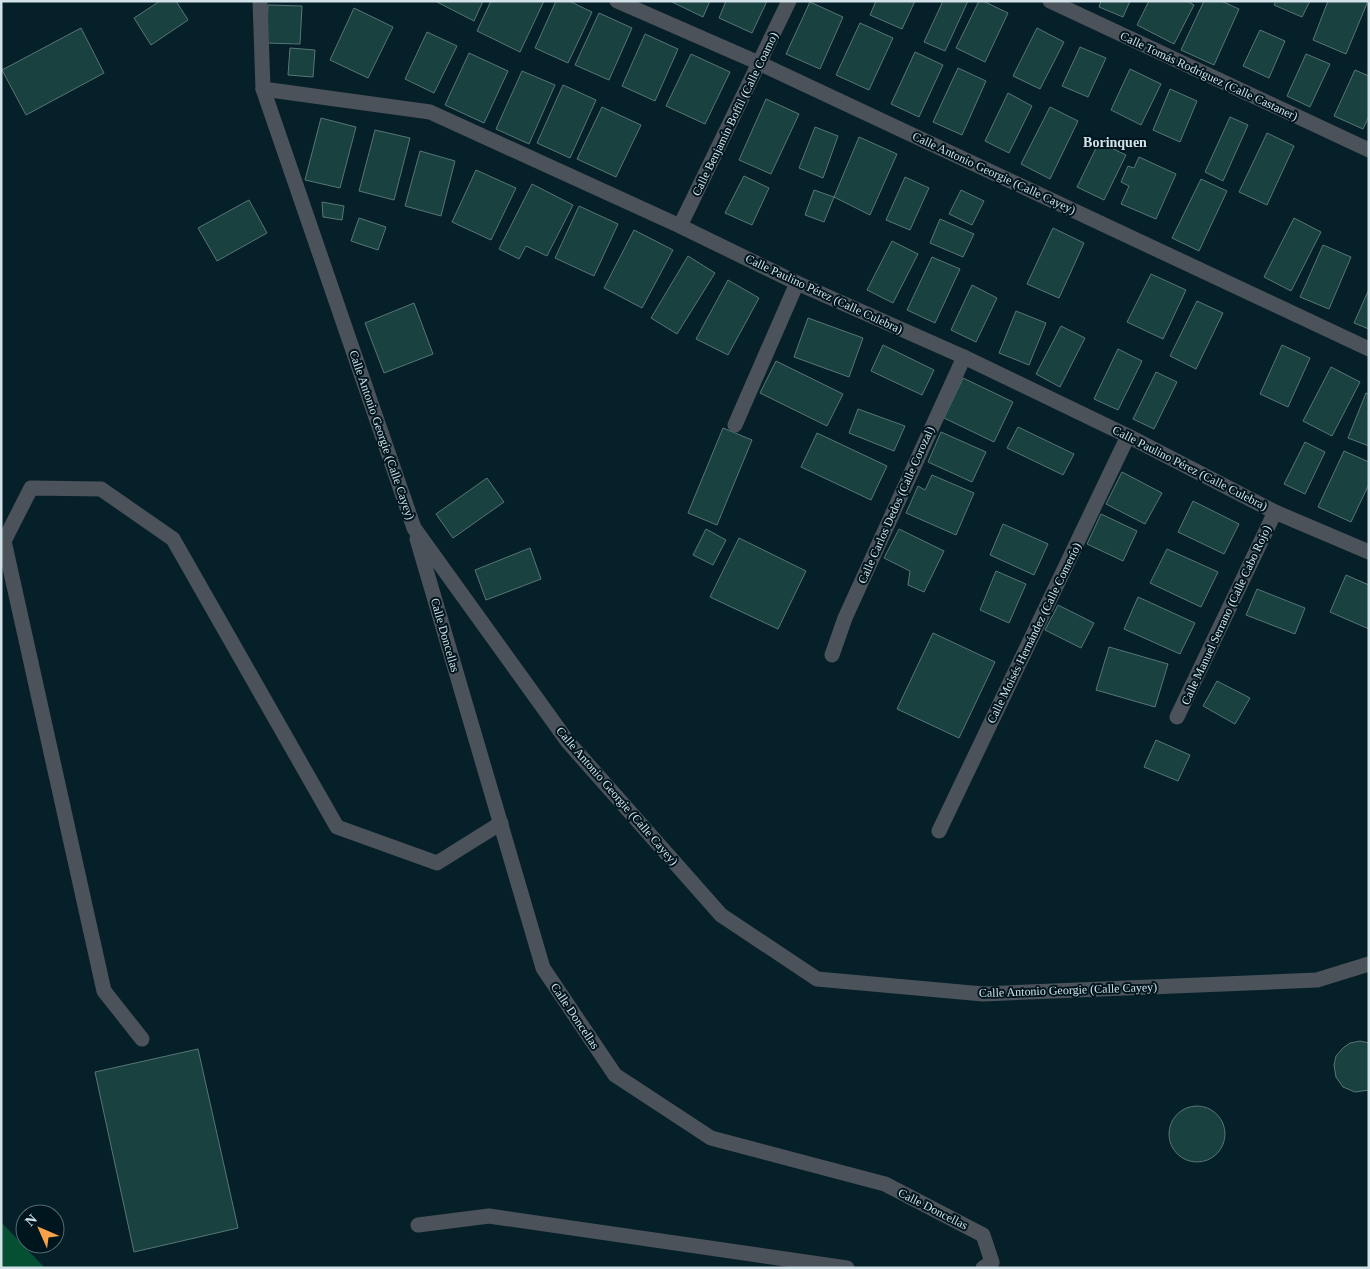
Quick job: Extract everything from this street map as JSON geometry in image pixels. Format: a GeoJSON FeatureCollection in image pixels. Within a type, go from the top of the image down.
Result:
{"type":"FeatureCollection","features":[{"type":"Feature","properties":{"kind":"street","name":"Calle Antonio Georgie (Calle Cayey)"},"geometry":{"type":"LineString","coordinates":[[260,1],[263,89],[414,528],[568,742],[722,915],[817,979],[983,994],[1317,980],[1369,964]]}},
{"type":"Feature","properties":{"kind":"street","name":"Calle Antonio Georgie (Calle Cayey)"},"geometry":{"type":"LineString","coordinates":[[617,1],[759,63],[1369,349]]}},
{"type":"Feature","properties":{"kind":"street","name":"Calle Benjamín Boffil (Calle Coamo)"},"geometry":{"type":"LineString","coordinates":[[680,226],[789,1]]}},
{"type":"Feature","properties":{"kind":"street","name":"Calle Tomás Rodríguez (Calle Castaner)"},"geometry":{"type":"LineString","coordinates":[[1050,1],[1369,150]]}},
{"type":"Feature","properties":{"kind":"street","name":"Calle Paulino Pérez (Calle Culebra)"},"geometry":{"type":"LineString","coordinates":[[263,89],[430,112],[680,226],[798,283],[964,356],[1128,436],[1275,512],[1369,552]]}},
{"type":"Feature","properties":{"kind":"street"},"geometry":{"type":"LineString","coordinates":[[735,425],[798,283]]}},
{"type":"Feature","properties":{"kind":"street","name":"Calle Carlos Dedos (Calle Corozal)"},"geometry":{"type":"LineString","coordinates":[[832,655],[845,618],[964,356]]}},
{"type":"Feature","properties":{"kind":"street","name":"Calle Moisés Hernández (Calle Comerío)"},"geometry":{"type":"LineString","coordinates":[[939,831],[1128,436]]}},
{"type":"Feature","properties":{"kind":"street"},"geometry":{"type":"LineString","coordinates":[[142,1040],[104,991],[4,541],[31,488],[101,489],[173,539],[337,826],[437,863],[501,823]]}},
{"type":"Feature","properties":{"kind":"street","name":"Calle Manuel Serrano (Calle Cabo Rojo)"},"geometry":{"type":"LineString","coordinates":[[1177,717],[1275,512]]}},
{"type":"Feature","properties":{"kind":"street","name":"Calle Doncellas"},"geometry":{"type":"LineString","coordinates":[[414,528],[544,968],[615,1075],[711,1138],[885,1184],[983,1235],[992,1262],[983,1268]]}},
{"type":"Feature","properties":{"kind":"street"},"geometry":{"type":"LineString","coordinates":[[418,1225],[489,1216],[847,1268]]}},
{"type":"Feature","properties":{"kind":"green space"},"geometry":{"type":"Polygon","coordinates":[[[1,1222],[15,1237],[15,1254],[32,1254],[45,1268],[1,1268],[1,1222]]]}},
{"type":"Feature","properties":{"kind":"building"},"geometry":{"type":"Polygon","coordinates":[[[160,1],[176,1],[188,20],[151,45],[134,18],[160,1]]]}},
{"type":"Feature","properties":{"kind":"building"},"geometry":{"type":"Polygon","coordinates":[[[435,1],[483,1],[474,21],[435,1]]]}},
{"type":"Feature","properties":{"kind":"building"},"geometry":{"type":"Polygon","coordinates":[[[491,1],[544,1],[520,52],[477,31],[491,1]]]}},
{"type":"Feature","properties":{"kind":"building"},"geometry":{"type":"Polygon","coordinates":[[[556,1],[569,1],[592,12],[568,63],[535,48],[556,1]]]}},
{"type":"Feature","properties":{"kind":"building"},"geometry":{"type":"Polygon","coordinates":[[[670,1],[710,1],[703,17],[670,1]]]}},
{"type":"Feature","properties":{"kind":"building"},"geometry":{"type":"Polygon","coordinates":[[[726,1],[767,1],[752,33],[719,18],[726,1]]]}},
{"type":"Feature","properties":{"kind":"building"},"geometry":{"type":"Polygon","coordinates":[[[876,1],[915,1],[902,29],[870,15],[876,1]]]}},
{"type":"Feature","properties":{"kind":"building"},"geometry":{"type":"Polygon","coordinates":[[[943,1],[968,1],[945,51],[924,42],[943,1]]]}},
{"type":"Feature","properties":{"kind":"building"},"geometry":{"type":"Polygon","coordinates":[[[979,1],[983,1],[1008,13],[985,62],[956,48],[979,1]]]}},
{"type":"Feature","properties":{"kind":"building"},"geometry":{"type":"Polygon","coordinates":[[[1101,1],[1130,1],[1123,17],[1099,7],[1101,1]]]}},
{"type":"Feature","properties":{"kind":"building"},"geometry":{"type":"Polygon","coordinates":[[[1149,1],[1187,1],[1194,5],[1174,44],[1137,25],[1149,1]]]}},
{"type":"Feature","properties":{"kind":"building"},"geometry":{"type":"Polygon","coordinates":[[[1204,1],[1221,1],[1239,9],[1214,65],[1181,50],[1204,1]]]}},
{"type":"Feature","properties":{"kind":"building"},"geometry":{"type":"Polygon","coordinates":[[[1276,1],[1310,1],[1302,17],[1274,5],[1276,1]]]}},
{"type":"Feature","properties":{"kind":"building"},"geometry":{"type":"Polygon","coordinates":[[[1328,1],[1368,1],[1346,54],[1313,40],[1328,1]]]}},
{"type":"Feature","properties":{"kind":"building"},"geometry":{"type":"Polygon","coordinates":[[[810,2],[843,17],[820,69],[786,54],[810,2]]]}},
{"type":"Feature","properties":{"kind":"building"},"geometry":{"type":"Polygon","coordinates":[[[268,5],[302,6],[300,44],[266,43],[268,5]]]}},
{"type":"Feature","properties":{"kind":"building"},"geometry":{"type":"Polygon","coordinates":[[[354,8],[393,27],[368,78],[330,60],[354,8]]]}},
{"type":"Feature","properties":{"kind":"building"},"geometry":{"type":"Polygon","coordinates":[[[599,13],[632,28],[609,80],[575,65],[599,13]]]}},
{"type":"Feature","properties":{"kind":"building"},"geometry":{"type":"Polygon","coordinates":[[[860,23],[893,38],[869,90],[836,75],[860,23]]]}},
{"type":"Feature","properties":{"kind":"building"},"geometry":{"type":"Polygon","coordinates":[[[81,28],[104,73],[26,115],[2,70],[81,28]]]}},
{"type":"Feature","properties":{"kind":"building"},"geometry":{"type":"Polygon","coordinates":[[[1037,28],[1064,42],[1040,89],[1013,76],[1037,28]]]}},
{"type":"Feature","properties":{"kind":"building"},"geometry":{"type":"Polygon","coordinates":[[[1260,30],[1285,41],[1269,78],[1243,66],[1260,30]]]}},
{"type":"Feature","properties":{"kind":"building"},"geometry":{"type":"Polygon","coordinates":[[[427,32],[457,46],[434,93],[405,79],[427,32]]]}},
{"type":"Feature","properties":{"kind":"building"},"geometry":{"type":"Polygon","coordinates":[[[645,34],[678,49],[655,101],[622,86],[645,34]]]}},
{"type":"Feature","properties":{"kind":"building"},"geometry":{"type":"Polygon","coordinates":[[[1080,47],[1106,58],[1088,97],[1062,86],[1080,47]]]}},
{"type":"Feature","properties":{"kind":"building"},"geometry":{"type":"Polygon","coordinates":[[[290,48],[315,50],[313,77],[288,75],[290,48]]]}},
{"type":"Feature","properties":{"kind":"building"},"geometry":{"type":"Polygon","coordinates":[[[915,52],[943,65],[919,117],[891,104],[915,52]]]}},
{"type":"Feature","properties":{"kind":"building"},"geometry":{"type":"Polygon","coordinates":[[[469,53],[508,71],[484,123],[445,105],[469,53]]]}},
{"type":"Feature","properties":{"kind":"building"},"geometry":{"type":"Polygon","coordinates":[[[691,54],[730,72],[705,124],[666,106],[691,54]]]}},
{"type":"Feature","properties":{"kind":"building"},"geometry":{"type":"Polygon","coordinates":[[[1306,54],[1330,64],[1310,107],[1287,96],[1306,54]]]}},
{"type":"Feature","properties":{"kind":"building"},"geometry":{"type":"Polygon","coordinates":[[[958,68],[986,81],[962,135],[933,122],[958,68]]]}},
{"type":"Feature","properties":{"kind":"building"},"geometry":{"type":"Polygon","coordinates":[[[1130,69],[1161,84],[1141,125],[1111,110],[1130,69]]]}},
{"type":"Feature","properties":{"kind":"building"},"geometry":{"type":"Polygon","coordinates":[[[1355,70],[1369,76],[1369,116],[1363,129],[1334,116],[1355,70]]]}},
{"type":"Feature","properties":{"kind":"building"},"geometry":{"type":"Polygon","coordinates":[[[522,71],[555,85],[529,144],[496,129],[522,71]]]}},
{"type":"Feature","properties":{"kind":"building"},"geometry":{"type":"Polygon","coordinates":[[[563,85],[596,100],[570,158],[537,143],[563,85]]]}},
{"type":"Feature","properties":{"kind":"building"},"geometry":{"type":"Polygon","coordinates":[[[1170,89],[1197,101],[1180,142],[1153,130],[1170,89]]]}},
{"type":"Feature","properties":{"kind":"building"},"geometry":{"type":"Polygon","coordinates":[[[1008,93],[1032,106],[1009,153],[985,141],[1008,93]]]}},
{"type":"Feature","properties":{"kind":"building"},"geometry":{"type":"Polygon","coordinates":[[[766,99],[799,114],[771,174],[739,160],[766,99]]]}},
{"type":"Feature","properties":{"kind":"building"},"geometry":{"type":"Polygon","coordinates":[[[602,107],[641,125],[616,177],[577,159],[602,107]]]}},
{"type":"Feature","properties":{"kind":"building"},"geometry":{"type":"Polygon","coordinates":[[[1050,107],[1078,121],[1050,179],[1021,164],[1050,107]]]}},
{"type":"Feature","properties":{"kind":"building"},"geometry":{"type":"Polygon","coordinates":[[[1230,117],[1248,125],[1223,181],[1205,172],[1230,117]]]}},
{"type":"Feature","properties":{"kind":"building"},"geometry":{"type":"Polygon","coordinates":[[[321,118],[356,127],[340,188],[305,180],[321,118]]]}},
{"type":"Feature","properties":{"kind":"building"},"geometry":{"type":"Polygon","coordinates":[[[815,127],[838,136],[823,178],[799,168],[815,127]]]}},
{"type":"Feature","properties":{"kind":"building"},"geometry":{"type":"Polygon","coordinates":[[[375,130],[410,138],[394,200],[359,191],[375,130]]]}},
{"type":"Feature","properties":{"kind":"building"},"geometry":{"type":"Polygon","coordinates":[[[1267,133],[1294,146],[1267,205],[1239,192],[1267,133]]]}},
{"type":"Feature","properties":{"kind":"building"},"geometry":{"type":"Polygon","coordinates":[[[859,137],[897,154],[870,215],[834,197],[859,137]]]}},
{"type":"Feature","properties":{"kind":"building"},"geometry":{"type":"Polygon","coordinates":[[[1099,142],[1126,155],[1104,200],[1077,187],[1099,142]]]}},
{"type":"Feature","properties":{"kind":"building"},"geometry":{"type":"Polygon","coordinates":[[[420,151],[455,161],[441,216],[405,206],[420,151]]]}},
{"type":"Feature","properties":{"kind":"building"},"geometry":{"type":"Polygon","coordinates":[[[1139,157],[1176,174],[1156,219],[1121,204],[1129,186],[1121,182],[1128,166],[1134,168],[1139,157]]]}},
{"type":"Feature","properties":{"kind":"building"},"geometry":{"type":"Polygon","coordinates":[[[476,170],[516,188],[491,240],[452,222],[476,170]]]}},
{"type":"Feature","properties":{"kind":"building"},"geometry":{"type":"Polygon","coordinates":[[[744,176],[769,188],[752,225],[725,213],[744,176]]]}},
{"type":"Feature","properties":{"kind":"building"},"geometry":{"type":"Polygon","coordinates":[[[905,177],[929,188],[910,230],[886,220],[905,177]]]}},
{"type":"Feature","properties":{"kind":"building"},"geometry":{"type":"Polygon","coordinates":[[[1201,179],[1227,191],[1199,251],[1172,238],[1201,179]]]}},
{"type":"Feature","properties":{"kind":"building"},"geometry":{"type":"Polygon","coordinates":[[[532,184],[573,205],[547,256],[526,246],[519,259],[499,249],[532,184]]]}},
{"type":"Feature","properties":{"kind":"building"},"geometry":{"type":"Polygon","coordinates":[[[814,190],[834,197],[824,222],[805,215],[814,190]]]}},
{"type":"Feature","properties":{"kind":"building"},"geometry":{"type":"Polygon","coordinates":[[[961,190],[984,201],[972,225],[949,214],[961,190]]]}},
{"type":"Feature","properties":{"kind":"building"},"geometry":{"type":"Polygon","coordinates":[[[249,200],[267,233],[217,261],[198,228],[249,200]]]}},
{"type":"Feature","properties":{"kind":"building"},"geometry":{"type":"Polygon","coordinates":[[[322,202],[344,206],[342,220],[323,217],[322,202]]]}},
{"type":"Feature","properties":{"kind":"building"},"geometry":{"type":"Polygon","coordinates":[[[579,206],[618,224],[594,276],[555,258],[579,206]]]}},
{"type":"Feature","properties":{"kind":"building"},"geometry":{"type":"Polygon","coordinates":[[[359,218],[386,227],[378,250],[351,241],[359,218]]]}},
{"type":"Feature","properties":{"kind":"building"},"geometry":{"type":"Polygon","coordinates":[[[1294,218],[1321,232],[1291,291],[1264,277],[1294,218]]]}},
{"type":"Feature","properties":{"kind":"building"},"geometry":{"type":"Polygon","coordinates":[[[940,219],[974,234],[963,257],[930,243],[940,219]]]}},
{"type":"Feature","properties":{"kind":"building"},"geometry":{"type":"Polygon","coordinates":[[[1053,228],[1084,243],[1059,298],[1027,284],[1053,228]]]}},
{"type":"Feature","properties":{"kind":"building"},"geometry":{"type":"Polygon","coordinates":[[[634,230],[673,250],[642,308],[604,288],[634,230]]]}},
{"type":"Feature","properties":{"kind":"building"},"geometry":{"type":"Polygon","coordinates":[[[892,241],[918,254],[893,303],[867,290],[892,241]]]}},
{"type":"Feature","properties":{"kind":"building"},"geometry":{"type":"Polygon","coordinates":[[[1323,245],[1351,257],[1329,309],[1300,297],[1323,245]]]}},
{"type":"Feature","properties":{"kind":"building"},"geometry":{"type":"Polygon","coordinates":[[[688,256],[715,273],[677,334],[651,318],[688,256]]]}},
{"type":"Feature","properties":{"kind":"building"},"geometry":{"type":"Polygon","coordinates":[[[932,257],[960,269],[935,323],[907,310],[932,257]]]}},
{"type":"Feature","properties":{"kind":"building"},"geometry":{"type":"Polygon","coordinates":[[[1151,274],[1186,290],[1163,339],[1127,322],[1151,274]]]}},
{"type":"Feature","properties":{"kind":"building"},"geometry":{"type":"Polygon","coordinates":[[[728,280],[759,298],[728,355],[696,339],[728,280]]]}},
{"type":"Feature","properties":{"kind":"building"},"geometry":{"type":"Polygon","coordinates":[[[972,285],[997,298],[976,342],[951,330],[972,285]]]}},
{"type":"Feature","properties":{"kind":"building"},"geometry":{"type":"Polygon","coordinates":[[[1369,289],[1369,329],[1354,323],[1369,289]]]}},
{"type":"Feature","properties":{"kind":"building"},"geometry":{"type":"Polygon","coordinates":[[[1197,301],[1223,313],[1196,369],[1170,356],[1197,301]]]}},
{"type":"Feature","properties":{"kind":"building"},"geometry":{"type":"Polygon","coordinates":[[[414,303],[433,354],[384,373],[365,323],[414,303]]]}},
{"type":"Feature","properties":{"kind":"building"},"geometry":{"type":"Polygon","coordinates":[[[1016,311],[1046,323],[1029,365],[999,353],[1016,311]]]}},
{"type":"Feature","properties":{"kind":"building"},"geometry":{"type":"Polygon","coordinates":[[[808,318],[863,338],[849,377],[794,357],[808,318]]]}},
{"type":"Feature","properties":{"kind":"building"},"geometry":{"type":"Polygon","coordinates":[[[1061,326],[1085,338],[1060,387],[1036,374],[1061,326]]]}},
{"type":"Feature","properties":{"kind":"building"},"geometry":{"type":"Polygon","coordinates":[[[883,345],[934,370],[922,395],[871,371],[883,345]]]}},
{"type":"Feature","properties":{"kind":"building"},"geometry":{"type":"Polygon","coordinates":[[[1282,345],[1310,358],[1288,407],[1260,394],[1282,345]]]}},
{"type":"Feature","properties":{"kind":"building"},"geometry":{"type":"Polygon","coordinates":[[[1118,349],[1142,361],[1118,410],[1094,399],[1118,349]]]}},
{"type":"Feature","properties":{"kind":"building"},"geometry":{"type":"Polygon","coordinates":[[[776,361],[843,394],[827,426],[760,393],[776,361]]]}},
{"type":"Feature","properties":{"kind":"building"},"geometry":{"type":"Polygon","coordinates":[[[1331,367],[1360,382],[1332,436],[1303,421],[1331,367]]]}},
{"type":"Feature","properties":{"kind":"building"},"geometry":{"type":"Polygon","coordinates":[[[1156,372],[1177,382],[1154,429],[1133,419],[1156,372]]]}},
{"type":"Feature","properties":{"kind":"building"},"geometry":{"type":"Polygon","coordinates":[[[963,378],[1013,402],[994,442],[944,418],[963,378]]]}},
{"type":"Feature","properties":{"kind":"building"},"geometry":{"type":"Polygon","coordinates":[[[1366,393],[1369,394],[1369,446],[1348,438],[1366,393]]]}},
{"type":"Feature","properties":{"kind":"building"},"geometry":{"type":"Polygon","coordinates":[[[858,409],[905,426],[894,451],[849,433],[858,409]]]}},
{"type":"Feature","properties":{"kind":"building"},"geometry":{"type":"Polygon","coordinates":[[[1018,427],[1074,454],[1063,475],[1007,448],[1018,427]]]}},
{"type":"Feature","properties":{"kind":"building"},"geometry":{"type":"Polygon","coordinates":[[[723,428],[752,440],[717,525],[688,513],[723,428]]]}},
{"type":"Feature","properties":{"kind":"building"},"geometry":{"type":"Polygon","coordinates":[[[941,432],[986,452],[972,482],[928,462],[941,432]]]}},
{"type":"Feature","properties":{"kind":"building"},"geometry":{"type":"Polygon","coordinates":[[[817,433],[887,466],[871,500],[801,467],[817,433]]]}},
{"type":"Feature","properties":{"kind":"building"},"geometry":{"type":"Polygon","coordinates":[[[1305,442],[1325,452],[1305,494],[1284,484],[1305,442]]]}},
{"type":"Feature","properties":{"kind":"building"},"geometry":{"type":"Polygon","coordinates":[[[1344,451],[1369,462],[1369,484],[1351,522],[1318,507],[1344,451]]]}},
{"type":"Feature","properties":{"kind":"building"},"geometry":{"type":"Polygon","coordinates":[[[1122,472],[1162,493],[1145,524],[1106,504],[1122,472]]]}},
{"type":"Feature","properties":{"kind":"building"},"geometry":{"type":"Polygon","coordinates":[[[932,475],[974,493],[956,535],[906,513],[918,486],[925,490],[932,475]]]}},
{"type":"Feature","properties":{"kind":"building"},"geometry":{"type":"Polygon","coordinates":[[[487,478],[504,502],[453,538],[436,514],[487,478]]]}},
{"type":"Feature","properties":{"kind":"building"},"geometry":{"type":"Polygon","coordinates":[[[1193,501],[1239,524],[1224,554],[1178,532],[1193,501]]]}},
{"type":"Feature","properties":{"kind":"building"},"geometry":{"type":"Polygon","coordinates":[[[1101,514],[1137,531],[1123,561],[1087,544],[1101,514]]]}},
{"type":"Feature","properties":{"kind":"building"},"geometry":{"type":"Polygon","coordinates":[[[1003,524],[1048,544],[1034,575],[990,555],[1003,524]]]}},
{"type":"Feature","properties":{"kind":"building"},"geometry":{"type":"Polygon","coordinates":[[[706,529],[726,540],[713,565],[693,555],[706,529]]]}},
{"type":"Feature","properties":{"kind":"building"},"geometry":{"type":"Polygon","coordinates":[[[899,529],[944,551],[924,592],[908,585],[910,571],[884,558],[899,529]]]}},
{"type":"Feature","properties":{"kind":"building"},"geometry":{"type":"Polygon","coordinates":[[[739,538],[806,571],[778,629],[710,597],[739,538]]]}},
{"type":"Feature","properties":{"kind":"building"},"geometry":{"type":"Polygon","coordinates":[[[530,548],[541,579],[486,600],[475,570],[530,548]]]}},
{"type":"Feature","properties":{"kind":"building"},"geometry":{"type":"Polygon","coordinates":[[[1167,549],[1218,572],[1201,607],[1150,583],[1167,549]]]}},
{"type":"Feature","properties":{"kind":"building"},"geometry":{"type":"Polygon","coordinates":[[[996,571],[1026,584],[1009,623],[980,610],[996,571]]]}},
{"type":"Feature","properties":{"kind":"building"},"geometry":{"type":"Polygon","coordinates":[[[1346,575],[1369,585],[1369,629],[1330,612],[1346,575]]]}},
{"type":"Feature","properties":{"kind":"building"},"geometry":{"type":"Polygon","coordinates":[[[1257,589],[1305,608],[1295,634],[1246,615],[1257,589]]]}},
{"type":"Feature","properties":{"kind":"building"},"geometry":{"type":"Polygon","coordinates":[[[1138,597],[1195,623],[1180,654],[1124,629],[1138,597]]]}},
{"type":"Feature","properties":{"kind":"building"},"geometry":{"type":"Polygon","coordinates":[[[1058,605],[1094,623],[1081,648],[1045,630],[1058,605]]]}},
{"type":"Feature","properties":{"kind":"building"},"geometry":{"type":"Polygon","coordinates":[[[933,633],[995,662],[959,738],[897,709],[933,633]]]}},
{"type":"Feature","properties":{"kind":"building"},"geometry":{"type":"Polygon","coordinates":[[[1109,647],[1168,664],[1155,707],[1096,690],[1109,647]]]}},
{"type":"Feature","properties":{"kind":"building"},"geometry":{"type":"Polygon","coordinates":[[[1217,681],[1250,698],[1235,724],[1203,706],[1217,681]]]}},
{"type":"Feature","properties":{"kind":"building"},"geometry":{"type":"Polygon","coordinates":[[[1156,740],[1190,755],[1178,781],[1144,767],[1156,740]]]}},
{"type":"Feature","properties":{"kind":"building"},"geometry":{"type":"Polygon","coordinates":[[[1360,1041],[1369,1043],[1369,1090],[1355,1092],[1343,1087],[1336,1077],[1334,1065],[1336,1056],[1343,1048],[1350,1043],[1360,1041]]]}},
{"type":"Feature","properties":{"kind":"building"},"geometry":{"type":"Polygon","coordinates":[[[198,1049],[238,1228],[134,1252],[95,1072],[198,1049]]]}},
{"type":"Feature","properties":{"kind":"building"},"geometry":{"type":"Polygon","coordinates":[[[1197,1106],[1208,1108],[1217,1114],[1223,1123],[1225,1134],[1223,1145],[1217,1154],[1208,1160],[1197,1162],[1186,1160],[1177,1154],[1171,1145],[1169,1134],[1171,1123],[1177,1114],[1186,1108],[1197,1106]]]}},
{"type":"Feature","properties":{"kind":"district","name":"Borinquen"},"geometry":{"type":"Point","coordinates":[1115,142]}}]}
